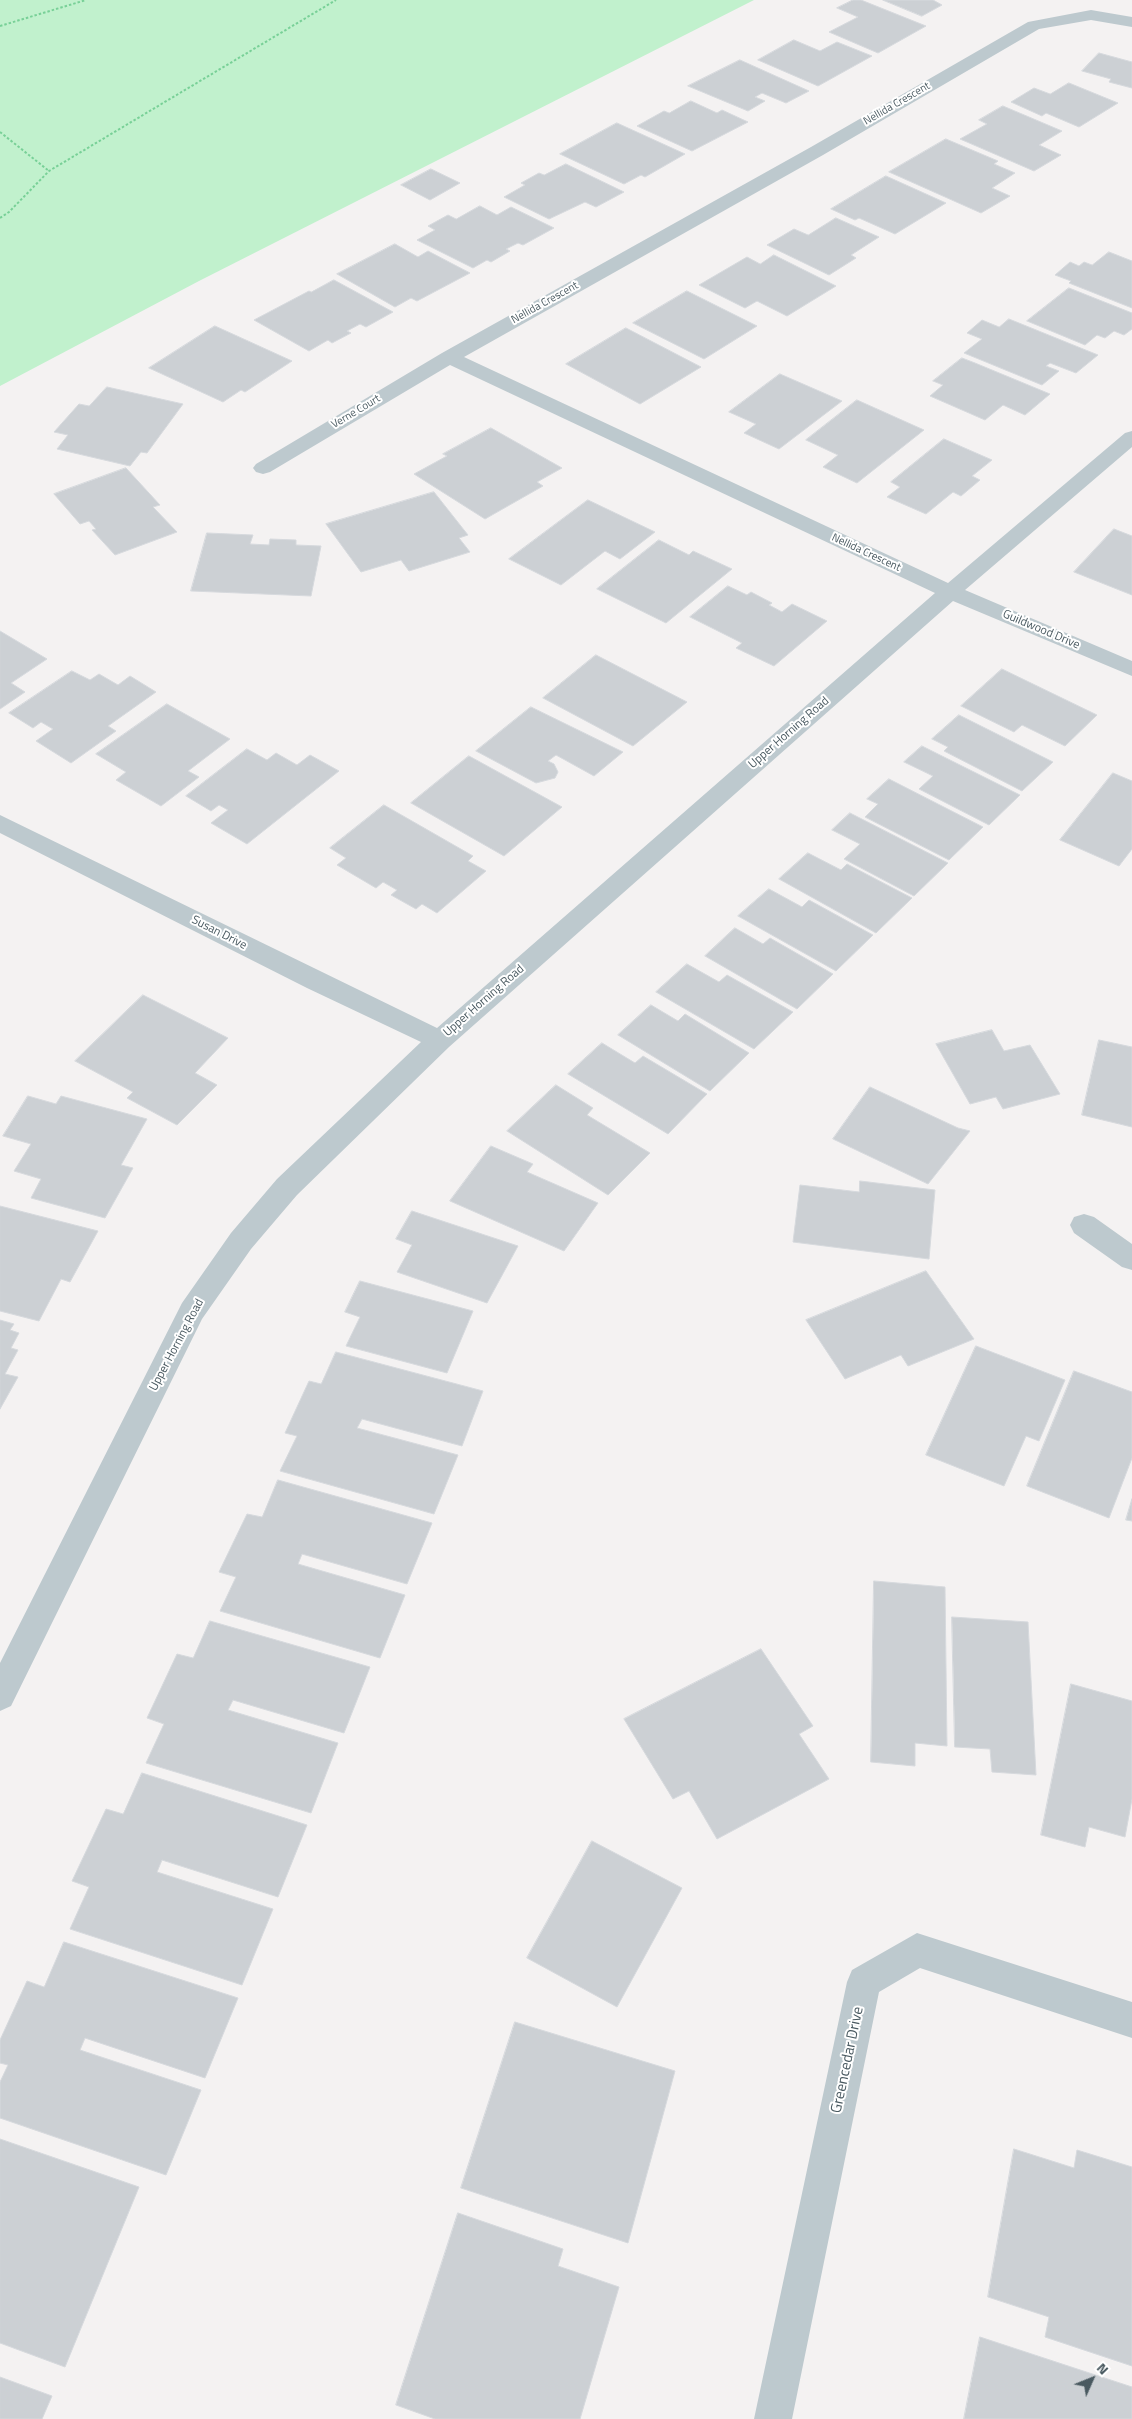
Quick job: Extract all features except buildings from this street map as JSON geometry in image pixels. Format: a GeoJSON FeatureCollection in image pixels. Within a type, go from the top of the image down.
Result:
{"type":"FeatureCollection","features":[{"type":"Feature","properties":{"kind":"street","name":"Nellida Crescent"},"geometry":{"type":"LineString","coordinates":[[449,357],[817,151],[1034,24],[1091,15],[1132,22]]}},
{"type":"Feature","properties":{"kind":"street","name":"Nellida Crescent"},"geometry":{"type":"LineString","coordinates":[[449,357],[950,592]]}},
{"type":"Feature","properties":{"kind":"street","name":"Verne Court"},"geometry":{"type":"LineString","coordinates":[[263,468],[449,357]]}},
{"type":"Feature","properties":{"kind":"street","name":"Upper Horning Road"},"geometry":{"type":"LineString","coordinates":[[0,1696],[192,1311],[241,1241],[287,1187],[440,1040],[950,592],[1132,437]]}},
{"type":"Feature","properties":{"kind":"street","name":"Guildwood Drive"},"geometry":{"type":"LineString","coordinates":[[950,592],[1132,669]]}},
{"type":"Feature","properties":{"kind":"street","name":"Susan Drive"},"geometry":{"type":"LineString","coordinates":[[0,822],[316,981],[440,1040]]}},
{"type":"Feature","properties":{"kind":"street"},"geometry":{"type":"LineString","coordinates":[[1084,1225],[1132,1259]]}},
{"type":"Feature","properties":{"kind":"street","name":"Greencedar Drive"},"geometry":{"type":"LineString","coordinates":[[773,2419],[864,1982],[917,1950],[1132,2020]]}},
{"type":"Feature","properties":{"kind":"path"},"geometry":{"type":"LineString","coordinates":[[0,26],[86,0]]}},
{"type":"Feature","properties":{"kind":"path"},"geometry":{"type":"LineString","coordinates":[[0,218],[49,171],[336,0]]}},
{"type":"Feature","properties":{"kind":"path"},"geometry":{"type":"LineString","coordinates":[[0,132],[49,171]]}},
{"type":"Feature","properties":{"kind":"green space"},"geometry":{"type":"Polygon","coordinates":[[[0,0],[754,0],[199,281],[0,386],[0,0]]]}}]}
